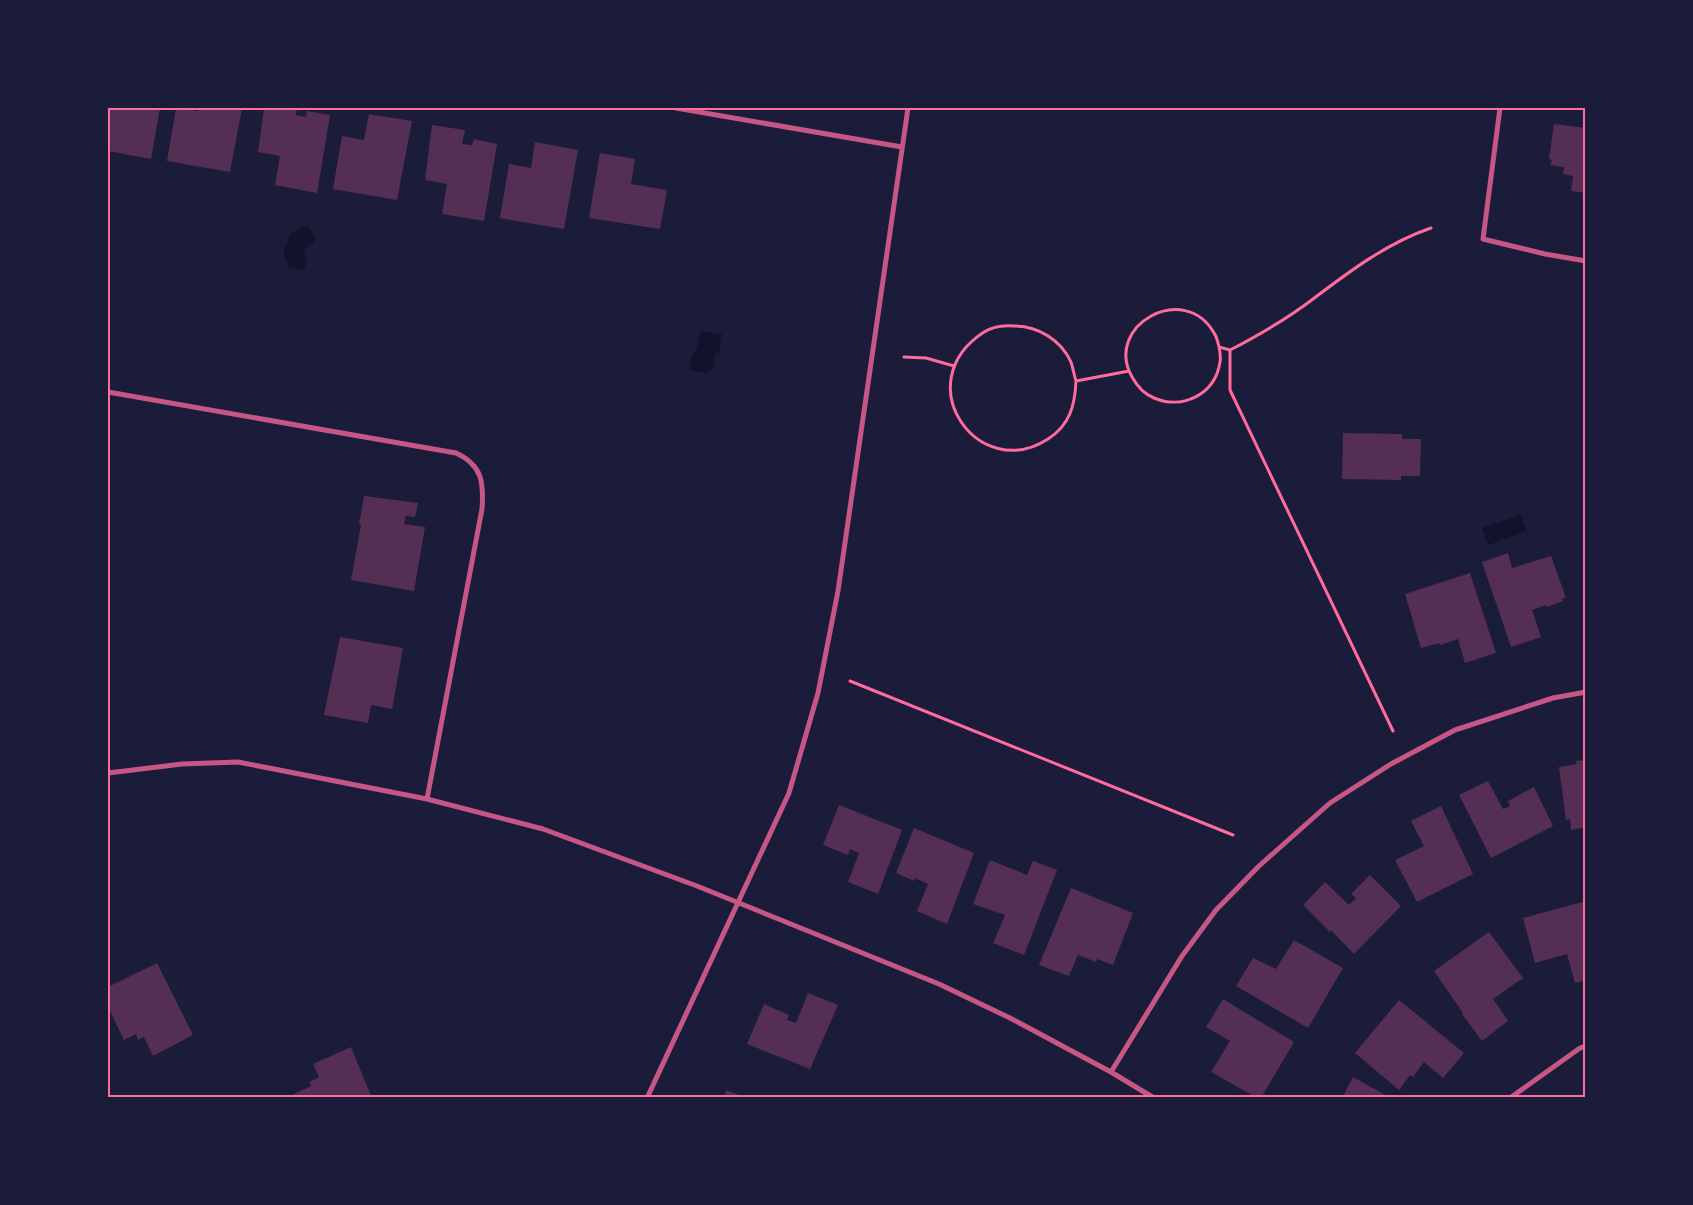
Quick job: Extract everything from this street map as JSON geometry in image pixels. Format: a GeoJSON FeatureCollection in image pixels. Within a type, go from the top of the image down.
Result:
{"type":"FeatureCollection","features":[{"type":"Feature","properties":{"kind":"street"},"geometry":{"type":"LineString","coordinates":[[676,108],[902,147]]}},
{"type":"Feature","properties":{"kind":"street"},"geometry":{"type":"LineString","coordinates":[[647,1098],[789,793],[818,692],[838,591],[908,108]]}},
{"type":"Feature","properties":{"kind":"street"},"geometry":{"type":"LineString","coordinates":[[1500,108],[1483,239],[1545,254],[1586,261]]}},
{"type":"Feature","properties":{"kind":"street"},"geometry":{"type":"LineString","coordinates":[[108,392],[456,453],[467,458],[475,466],[480,476],[482,487],[482,509],[427,799]]}},
{"type":"Feature","properties":{"kind":"street"},"geometry":{"type":"LineString","coordinates":[[1111,1072],[1182,956],[1216,910],[1259,866],[1330,803],[1391,764],[1455,730],[1553,698],[1586,692]]}},
{"type":"Feature","properties":{"kind":"street"},"geometry":{"type":"LineString","coordinates":[[108,773],[182,764],[238,762],[427,799],[543,829],[739,903],[939,984],[1010,1018],[1111,1072],[1154,1098]]}},
{"type":"Feature","properties":{"kind":"street"},"geometry":{"type":"LineString","coordinates":[[1510,1098],[1580,1048],[1586,1046]]}},
{"type":"Feature","properties":{"kind":"path"},"geometry":{"type":"LineString","coordinates":[[1219,347],[1230,350],[1268,330],[1382,251],[1410,235],[1431,228]]}},
{"type":"Feature","properties":{"kind":"path"},"geometry":{"type":"LineString","coordinates":[[1165,310],[1179,310],[1193,314],[1206,322],[1215,333],[1219,347],[1220,362],[1216,376],[1208,388],[1195,398],[1180,402],[1164,402],[1149,396],[1137,385],[1129,371],[1127,355],[1129,340],[1137,326],[1149,316],[1165,310]]}},
{"type":"Feature","properties":{"kind":"path"},"geometry":{"type":"LineString","coordinates":[[1006,325],[1026,326],[1044,333],[1060,345],[1071,362],[1076,381],[1075,400],[1068,419],[1056,434],[1038,446],[1016,451],[994,448],[975,438],[960,422],[952,403],[950,381],[956,360],[969,343],[987,330],[1006,325]]}},
{"type":"Feature","properties":{"kind":"path"},"geometry":{"type":"LineString","coordinates":[[1230,350],[1230,390],[1393,731]]}},
{"type":"Feature","properties":{"kind":"path"},"geometry":{"type":"LineString","coordinates":[[904,357],[926,358],[954,366]]}},
{"type":"Feature","properties":{"kind":"path"},"geometry":{"type":"LineString","coordinates":[[1076,381],[1129,371]]}},
{"type":"Feature","properties":{"kind":"path"},"geometry":{"type":"LineString","coordinates":[[850,681],[1233,835]]}},
{"type":"Feature","properties":{"kind":"shaded area"},"geometry":{"type":"Polygon","coordinates":[[[303,226],[308,227],[315,237],[314,242],[305,249],[304,253],[307,257],[305,267],[302,270],[289,268],[284,255],[285,245],[288,243],[289,235],[303,226]]]}},
{"type":"Feature","properties":{"kind":"shaded area"},"geometry":{"type":"Polygon","coordinates":[[[700,331],[722,334],[719,351],[715,354],[713,369],[706,373],[689,370],[692,354],[697,350],[700,331]]]}},
{"type":"Feature","properties":{"kind":"shaded area"},"geometry":{"type":"Polygon","coordinates":[[[1521,515],[1526,531],[1488,545],[1482,528],[1521,515]]]}},
{"type":"Feature","properties":{"kind":"building"},"geometry":{"type":"Polygon","coordinates":[[[108,108],[160,108],[151,159],[108,151],[108,108]]]}},
{"type":"Feature","properties":{"kind":"building"},"geometry":{"type":"Polygon","coordinates":[[[176,108],[197,111],[198,108],[242,108],[230,172],[167,161],[176,108]]]}},
{"type":"Feature","properties":{"kind":"building"},"geometry":{"type":"Polygon","coordinates":[[[264,108],[297,108],[296,115],[306,117],[307,111],[330,115],[317,193],[275,185],[280,156],[258,152],[264,108]]]}},
{"type":"Feature","properties":{"kind":"building"},"geometry":{"type":"Polygon","coordinates":[[[369,114],[412,121],[397,200],[333,189],[342,136],[364,140],[369,114]]]}},
{"type":"Feature","properties":{"kind":"building"},"geometry":{"type":"Polygon","coordinates":[[[1554,124],[1586,128],[1586,193],[1571,191],[1573,176],[1563,174],[1564,167],[1550,165],[1552,160],[1549,159],[1554,124]]]}},
{"type":"Feature","properties":{"kind":"building"},"geometry":{"type":"Polygon","coordinates":[[[432,125],[465,130],[462,144],[472,145],[474,139],[497,144],[484,221],[442,214],[447,184],[425,180],[432,125]]]}},
{"type":"Feature","properties":{"kind":"building"},"geometry":{"type":"Polygon","coordinates":[[[535,142],[578,150],[564,229],[500,218],[509,164],[531,168],[535,142]]]}},
{"type":"Feature","properties":{"kind":"building"},"geometry":{"type":"Polygon","coordinates":[[[600,153],[635,159],[631,184],[667,190],[660,229],[589,218],[600,153]]]}},
{"type":"Feature","properties":{"kind":"building"},"geometry":{"type":"Polygon","coordinates":[[[1343,433],[1402,434],[1402,439],[1421,439],[1420,476],[1401,476],[1401,480],[1342,479],[1343,433]]]}},
{"type":"Feature","properties":{"kind":"building"},"geometry":{"type":"Polygon","coordinates":[[[364,496],[418,503],[415,517],[406,516],[404,524],[425,527],[414,591],[351,580],[364,496]]]}},
{"type":"Feature","properties":{"kind":"building"},"geometry":{"type":"Polygon","coordinates":[[[1508,553],[1512,568],[1551,556],[1566,598],[1547,607],[1546,605],[1532,610],[1541,637],[1511,647],[1482,562],[1508,553]]]}},
{"type":"Feature","properties":{"kind":"building"},"geometry":{"type":"Polygon","coordinates":[[[1470,573],[1496,653],[1465,663],[1458,639],[1440,645],[1439,643],[1421,648],[1405,594],[1470,573]]]}},
{"type":"Feature","properties":{"kind":"building"},"geometry":{"type":"Polygon","coordinates":[[[340,637],[403,648],[392,709],[371,705],[368,723],[324,715],[340,637]]]}},
{"type":"Feature","properties":{"kind":"building"},"geometry":{"type":"Polygon","coordinates":[[[1586,760],[1586,827],[1571,830],[1570,819],[1566,820],[1559,767],[1577,764],[1576,761],[1586,760]]]}},
{"type":"Feature","properties":{"kind":"building"},"geometry":{"type":"Polygon","coordinates":[[[1488,781],[1503,809],[1510,806],[1508,801],[1534,787],[1553,826],[1491,858],[1459,795],[1488,781]]]}},
{"type":"Feature","properties":{"kind":"building"},"geometry":{"type":"Polygon","coordinates":[[[839,805],[902,830],[878,894],[848,882],[859,853],[850,849],[848,855],[823,845],[839,805]]]}},
{"type":"Feature","properties":{"kind":"building"},"geometry":{"type":"Polygon","coordinates":[[[1441,806],[1473,874],[1417,902],[1395,860],[1424,846],[1411,821],[1441,806]]]}},
{"type":"Feature","properties":{"kind":"building"},"geometry":{"type":"Polygon","coordinates":[[[914,828],[974,853],[947,924],[917,911],[928,884],[915,878],[914,881],[896,873],[914,828]]]}},
{"type":"Feature","properties":{"kind":"building"},"geometry":{"type":"Polygon","coordinates":[[[990,860],[1027,875],[1033,861],[1057,870],[1024,955],[993,943],[1005,915],[973,904],[990,860]]]}},
{"type":"Feature","properties":{"kind":"building"},"geometry":{"type":"Polygon","coordinates":[[[1370,875],[1401,906],[1354,954],[1303,905],[1325,882],[1349,905],[1356,898],[1351,894],[1370,875]]]}},
{"type":"Feature","properties":{"kind":"building"},"geometry":{"type":"Polygon","coordinates":[[[1071,888],[1133,913],[1113,965],[1097,959],[1096,962],[1078,955],[1069,976],[1039,965],[1071,888]]]}},
{"type":"Feature","properties":{"kind":"building"},"geometry":{"type":"Polygon","coordinates":[[[1586,901],[1586,980],[1575,983],[1567,954],[1535,963],[1523,918],[1586,901]]]}},
{"type":"Feature","properties":{"kind":"building"},"geometry":{"type":"Polygon","coordinates":[[[1489,932],[1523,978],[1493,999],[1508,1021],[1482,1041],[1434,971],[1489,932]]]}},
{"type":"Feature","properties":{"kind":"building"},"geometry":{"type":"Polygon","coordinates":[[[1294,940],[1343,968],[1308,1028],[1236,986],[1253,958],[1276,969],[1294,940]]]}},
{"type":"Feature","properties":{"kind":"building"},"geometry":{"type":"Polygon","coordinates":[[[157,963],[193,1035],[153,1056],[144,1037],[138,1040],[136,1034],[124,1040],[108,1007],[108,987],[157,963]]]}},
{"type":"Feature","properties":{"kind":"building"},"geometry":{"type":"Polygon","coordinates":[[[808,993],[838,1005],[810,1069],[747,1044],[764,1004],[789,1015],[787,1020],[796,1023],[808,993]]]}},
{"type":"Feature","properties":{"kind":"building"},"geometry":{"type":"Polygon","coordinates":[[[1223,999],[1294,1042],[1261,1098],[1257,1098],[1211,1072],[1230,1041],[1206,1027],[1223,999]]]}},
{"type":"Feature","properties":{"kind":"building"},"geometry":{"type":"Polygon","coordinates":[[[1399,1000],[1464,1053],[1443,1078],[1424,1062],[1413,1077],[1410,1075],[1399,1090],[1355,1053],[1399,1000]]]}},
{"type":"Feature","properties":{"kind":"building"},"geometry":{"type":"Polygon","coordinates":[[[351,1047],[372,1098],[293,1098],[292,1095],[311,1086],[309,1082],[319,1077],[313,1064],[351,1047]]]}},
{"type":"Feature","properties":{"kind":"building"},"geometry":{"type":"Polygon","coordinates":[[[1353,1077],[1391,1098],[1342,1098],[1353,1077]]]}},
{"type":"Feature","properties":{"kind":"building"},"geometry":{"type":"Polygon","coordinates":[[[726,1090],[744,1097],[744,1098],[724,1098],[726,1090]]]}}]}
